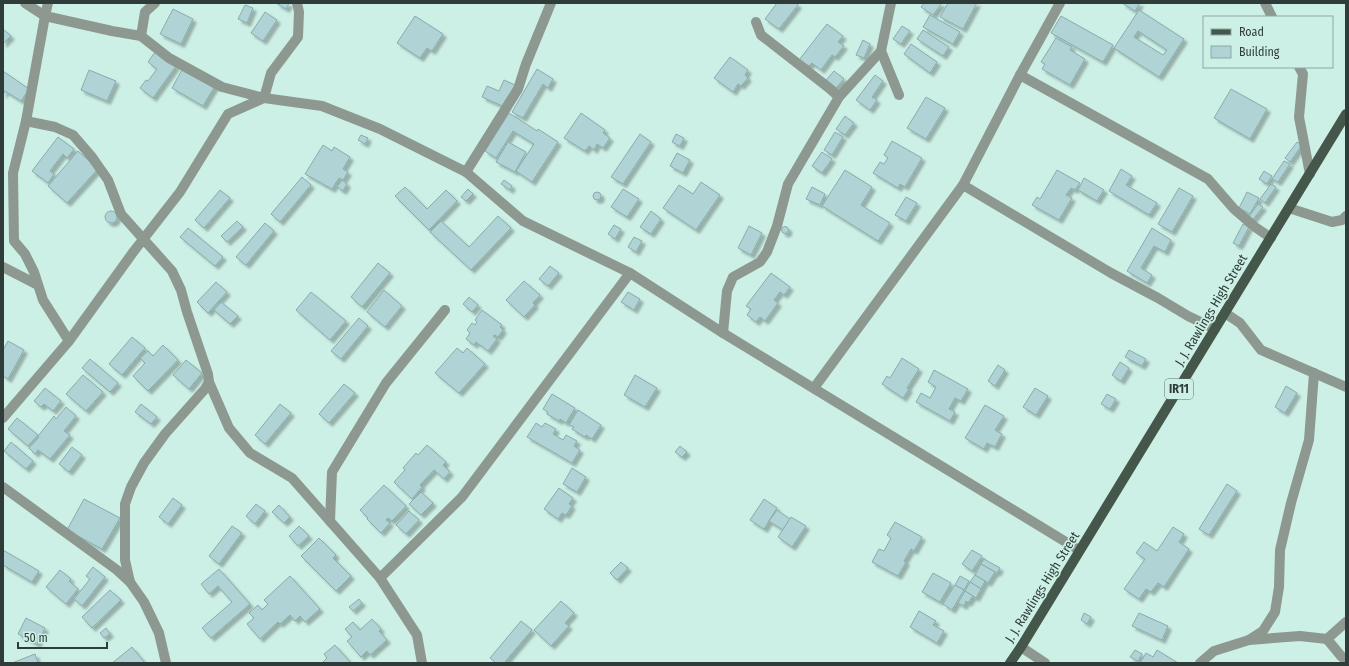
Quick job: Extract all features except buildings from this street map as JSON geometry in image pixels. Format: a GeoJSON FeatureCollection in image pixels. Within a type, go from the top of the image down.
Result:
{"type":"FeatureCollection","features":[{"type":"Feature","properties":{"kind":"main road","name":"J. J. Rawlings High Street"},"geometry":{"type":"LineString","coordinates":[[1010,663],[1346,114]]}},
{"type":"Feature","properties":{"kind":"street"},"geometry":{"type":"LineString","coordinates":[[24,3],[45,16],[141,36],[169,58],[222,87],[264,98],[322,106],[380,129],[466,172],[523,221],[630,272],[723,333],[1079,550]]}},
{"type":"Feature","properties":{"kind":"street"},"geometry":{"type":"LineString","coordinates":[[48,3],[26,121],[13,173],[14,241],[25,254],[34,272],[43,300],[69,341]]}},
{"type":"Feature","properties":{"kind":"street"},"geometry":{"type":"LineString","coordinates":[[141,36],[145,12],[155,3]]}},
{"type":"Feature","properties":{"kind":"street"},"geometry":{"type":"LineString","coordinates":[[264,98],[271,73],[298,37],[299,12],[297,3]]}},
{"type":"Feature","properties":{"kind":"street"},"geometry":{"type":"LineString","coordinates":[[466,172],[518,89],[526,64],[551,3]]}},
{"type":"Feature","properties":{"kind":"street"},"geometry":{"type":"LineString","coordinates":[[723,333],[727,291],[733,277],[760,262],[767,252],[777,226],[788,184],[839,97],[881,51],[891,3]]}},
{"type":"Feature","properties":{"kind":"street"},"geometry":{"type":"LineString","coordinates":[[814,388],[963,185],[1020,75],[1060,3]]}},
{"type":"Feature","properties":{"kind":"street"},"geometry":{"type":"LineString","coordinates":[[1265,3],[1272,16]]}},
{"type":"Feature","properties":{"kind":"street"},"geometry":{"type":"LineString","coordinates":[[756,22],[761,35],[839,97]]}},
{"type":"Feature","properties":{"kind":"street"},"geometry":{"type":"LineString","coordinates":[[881,51],[899,95]]}},
{"type":"Feature","properties":{"kind":"street"},"geometry":{"type":"LineString","coordinates":[[1300,68],[1303,74],[1299,116],[1310,174]]}},
{"type":"Feature","properties":{"kind":"street"},"geometry":{"type":"LineString","coordinates":[[1020,75],[1208,178],[1234,209],[1255,227],[1271,238]]}},
{"type":"Feature","properties":{"kind":"street"},"geometry":{"type":"LineString","coordinates":[[3,418],[69,341],[144,238],[180,192],[228,114],[264,98]]}},
{"type":"Feature","properties":{"kind":"street"},"geometry":{"type":"LineString","coordinates":[[26,121],[55,127],[73,135],[92,156],[108,180],[121,214],[172,271],[181,290],[208,374],[208,382],[205,389],[165,434],[144,463],[131,487],[125,504],[126,560],[130,582]]}},
{"type":"Feature","properties":{"kind":"street"},"geometry":{"type":"LineString","coordinates":[[963,185],[1111,273],[1188,316],[1215,329]]}},
{"type":"Feature","properties":{"kind":"street"},"geometry":{"type":"LineString","coordinates":[[1289,208],[1332,222],[1342,220],[1346,216]]}},
{"type":"Feature","properties":{"kind":"street"},"geometry":{"type":"LineString","coordinates":[[3,267],[38,285]]}},
{"type":"Feature","properties":{"kind":"street"},"geometry":{"type":"LineString","coordinates":[[380,578],[462,497],[630,272]]}},
{"type":"Feature","properties":{"kind":"street"},"geometry":{"type":"LineString","coordinates":[[330,521],[332,472],[386,383],[445,310]]}},
{"type":"Feature","properties":{"kind":"street"},"geometry":{"type":"LineString","coordinates":[[1225,313],[1240,323],[1261,350],[1346,387]]}},
{"type":"Feature","properties":{"kind":"street"},"geometry":{"type":"LineString","coordinates":[[1249,640],[1263,631],[1275,612],[1279,587],[1280,550],[1309,440],[1314,373]]}},
{"type":"Feature","properties":{"kind":"street"},"geometry":{"type":"LineString","coordinates":[[208,382],[229,428],[250,453],[292,478],[380,578],[417,635],[422,663]]}},
{"type":"Feature","properties":{"kind":"street"},"geometry":{"type":"LineString","coordinates":[[3,487],[117,570],[130,582],[144,602],[159,633],[166,663]]}},
{"type":"Feature","properties":{"kind":"street"},"geometry":{"type":"LineString","coordinates":[[1327,639],[1346,622]]}},
{"type":"Feature","properties":{"kind":"street"},"geometry":{"type":"LineString","coordinates":[[1200,663],[1214,651],[1249,640],[1300,636],[1327,639],[1346,660]]}},
{"type":"Feature","properties":{"kind":"street"},"geometry":{"type":"LineString","coordinates":[[1021,647],[1044,663]]}}]}
